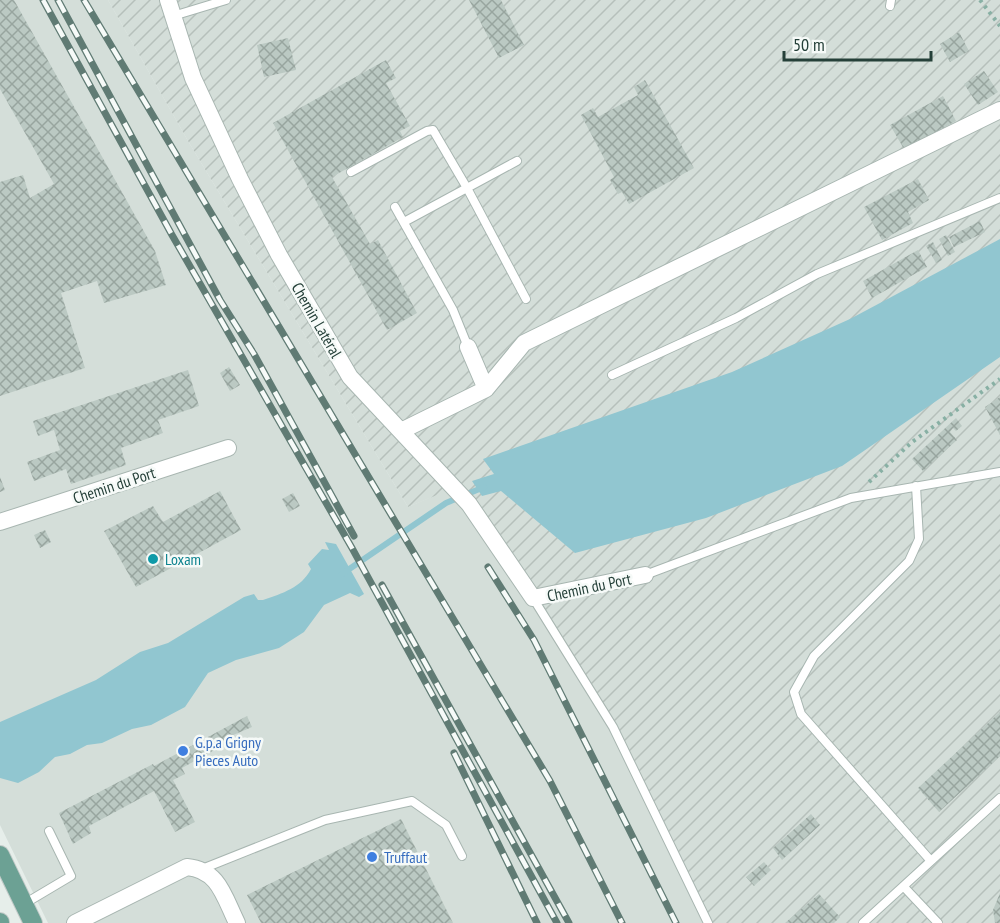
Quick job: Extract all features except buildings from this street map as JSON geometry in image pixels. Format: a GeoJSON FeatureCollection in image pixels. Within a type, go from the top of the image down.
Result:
{"type":"FeatureCollection","features":[{"type":"Feature","properties":{"kind":"main road"},"geometry":{"type":"LineString","coordinates":[[0,855],[33,923]]}},
{"type":"Feature","properties":{"kind":"street","name":"Chemin Latéral"},"geometry":{"type":"LineString","coordinates":[[171,8],[193,78],[279,255],[350,377],[469,504],[533,598]]}},
{"type":"Feature","properties":{"kind":"street"},"geometry":{"type":"LineString","coordinates":[[401,431],[486,389],[524,344],[1000,110]]}},
{"type":"Feature","properties":{"kind":"street"},"geometry":{"type":"LineString","coordinates":[[468,346],[486,389]]}},
{"type":"Feature","properties":{"kind":"street","name":"Chemin du Port"},"geometry":{"type":"LineString","coordinates":[[0,522],[228,448]]}},
{"type":"Feature","properties":{"kind":"street","name":"Chemin du Port"},"geometry":{"type":"LineString","coordinates":[[533,598],[645,575]]}},
{"type":"Feature","properties":{"kind":"street"},"geometry":{"type":"LineString","coordinates":[[75,923],[187,867],[202,868],[213,876],[237,923]]}},
{"type":"Feature","properties":{"kind":"lane"},"geometry":{"type":"LineString","coordinates":[[171,8],[226,0]]}},
{"type":"Feature","properties":{"kind":"lane"},"geometry":{"type":"LineString","coordinates":[[351,172],[427,131],[433,130],[467,188],[526,299]]}},
{"type":"Feature","properties":{"kind":"lane"},"geometry":{"type":"LineString","coordinates":[[404,222],[517,160]]}},
{"type":"Feature","properties":{"kind":"lane"},"geometry":{"type":"LineString","coordinates":[[612,375],[736,318],[817,274],[1000,198]]}},
{"type":"Feature","properties":{"kind":"lane"},"geometry":{"type":"LineString","coordinates":[[395,207],[453,310],[468,346]]}},
{"type":"Feature","properties":{"kind":"lane"},"geometry":{"type":"LineString","coordinates":[[645,575],[851,498],[1000,472]]}},
{"type":"Feature","properties":{"kind":"lane"},"geometry":{"type":"LineString","coordinates":[[916,486],[919,538],[909,561],[814,656],[794,692],[801,714],[932,861]]}},
{"type":"Feature","properties":{"kind":"lane"},"geometry":{"type":"LineString","coordinates":[[533,598],[613,727],[708,923]]}},
{"type":"Feature","properties":{"kind":"lane"},"geometry":{"type":"LineString","coordinates":[[863,923],[1000,798]]}},
{"type":"Feature","properties":{"kind":"lane"},"geometry":{"type":"LineString","coordinates":[[202,868],[325,819],[412,801],[446,825],[462,856]]}},
{"type":"Feature","properties":{"kind":"lane"},"geometry":{"type":"LineString","coordinates":[[24,904],[71,876],[49,831]]}},
{"type":"Feature","properties":{"kind":"lane"},"geometry":{"type":"LineString","coordinates":[[904,886],[938,923]]}},
{"type":"Feature","properties":{"kind":"path"},"geometry":{"type":"LineString","coordinates":[[980,0],[1000,26]]}},
{"type":"Feature","properties":{"kind":"path"},"geometry":{"type":"LineString","coordinates":[[851,498],[912,442],[1000,380]]}},
{"type":"Feature","properties":{"kind":"shaded area"},"geometry":{"type":"Polygon","coordinates":[[[0,0],[108,0],[188,141],[408,507],[454,487],[533,598],[613,727],[708,923],[48,923],[0,825],[0,0]]]}},
{"type":"Feature","properties":{"kind":"shaded area"},"geometry":{"type":"Polygon","coordinates":[[[108,0],[1000,0],[1000,923],[708,923],[613,727],[533,598],[454,488],[408,507],[188,141],[108,0]]]}},
{"type":"Feature","properties":{"kind":"water"},"geometry":{"type":"Polygon","coordinates":[[[1000,239],[1000,357],[842,466],[706,518],[575,553],[501,491],[482,496],[472,481],[494,474],[483,459],[732,372],[850,319],[1000,239]]]}},
{"type":"Feature","properties":{"kind":"water"},"geometry":{"type":"Polygon","coordinates":[[[325,542],[336,544],[364,594],[359,597],[350,593],[324,605],[304,632],[279,648],[236,660],[208,673],[185,707],[151,725],[132,729],[102,743],[87,745],[70,754],[55,757],[39,772],[18,783],[0,778],[0,722],[96,680],[140,652],[168,643],[244,597],[254,594],[258,600],[263,600],[291,589],[307,576],[311,569],[308,564],[322,549],[329,550],[325,542]]]}},
{"type":"Feature","properties":{"kind":"waterway"},"geometry":{"type":"LineString","coordinates":[[342,574],[446,503],[484,487]]}},
{"type":"Feature","properties":{"kind":"railway"},"geometry":{"type":"LineString","coordinates":[[43,0],[172,235],[352,548],[557,923]]}},
{"type":"Feature","properties":{"kind":"railway"},"geometry":{"type":"LineString","coordinates":[[58,0],[220,300],[254,354],[354,536]]}},
{"type":"Feature","properties":{"kind":"railway"},"geometry":{"type":"LineString","coordinates":[[84,0],[550,781],[622,923]]}},
{"type":"Feature","properties":{"kind":"railway"},"geometry":{"type":"LineString","coordinates":[[488,567],[534,640],[676,923]]}},
{"type":"Feature","properties":{"kind":"railway"},"geometry":{"type":"LineString","coordinates":[[382,585],[569,923]]}},
{"type":"Feature","properties":{"kind":"railway"},"geometry":{"type":"LineString","coordinates":[[454,753],[537,923]]}},
{"type":"Feature","properties":{"kind":"place","name":"Loxam"},"geometry":{"type":"Point","coordinates":[153,559]}},
{"type":"Feature","properties":{"kind":"place","name":"G.p.a Grigny Pieces Auto"},"geometry":{"type":"Point","coordinates":[183,751]}},
{"type":"Feature","properties":{"kind":"place","name":"Truffaut"},"geometry":{"type":"Point","coordinates":[372,857]}}]}
